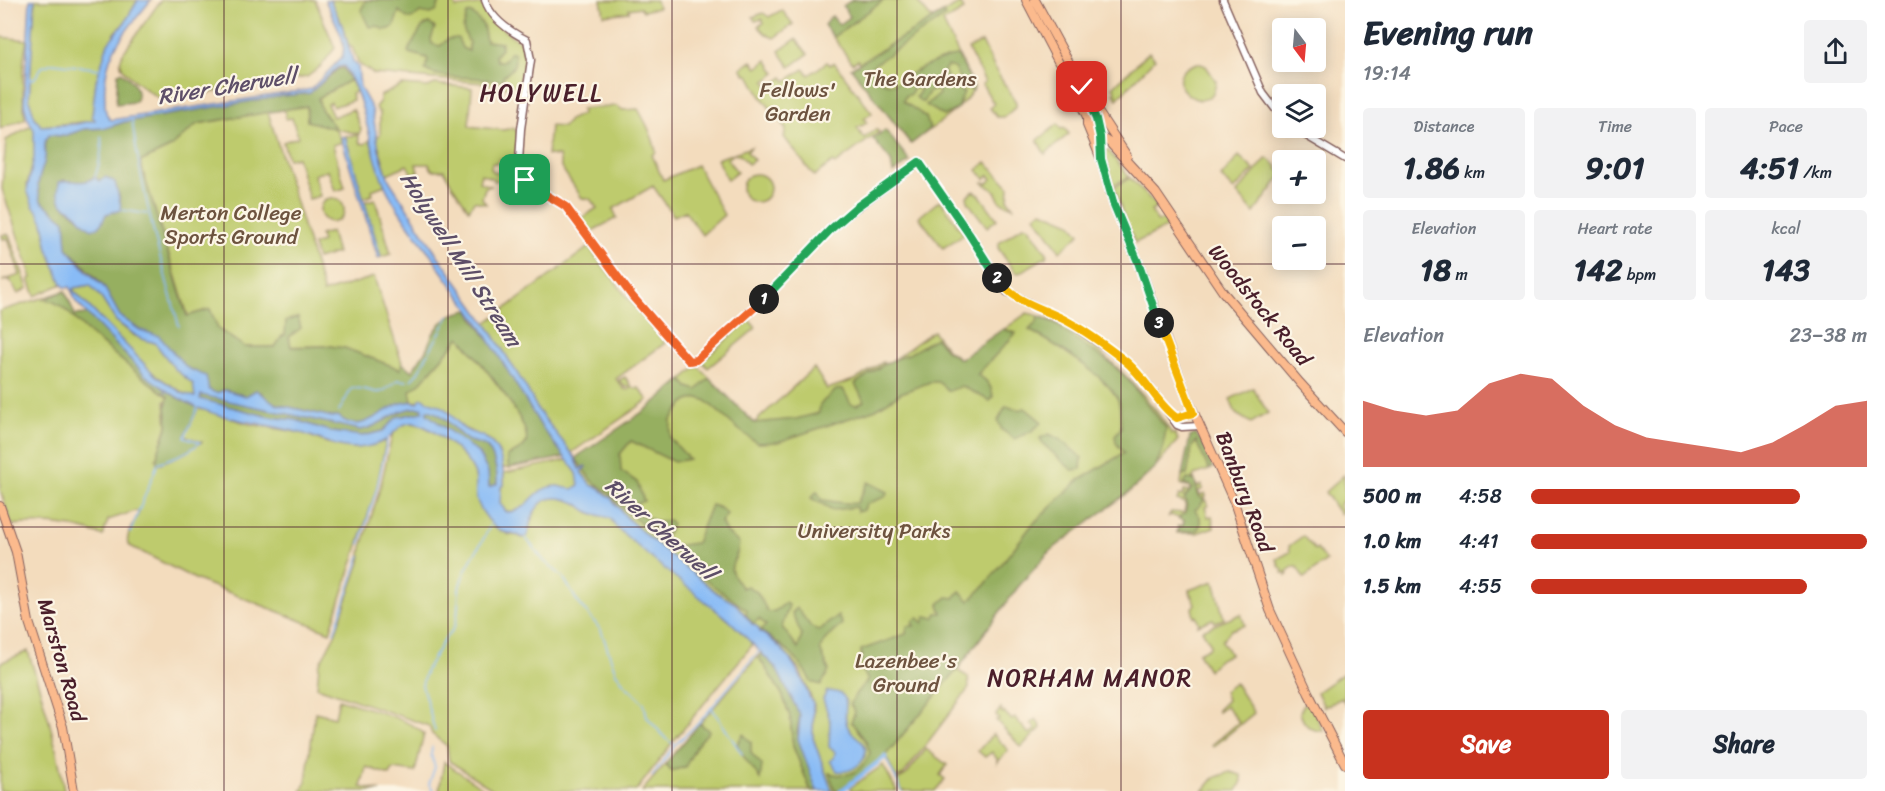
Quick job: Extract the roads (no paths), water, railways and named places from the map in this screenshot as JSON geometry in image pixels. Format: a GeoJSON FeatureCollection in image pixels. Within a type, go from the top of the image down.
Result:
{"type":"FeatureCollection","features":[{"type":"Feature","properties":{"kind":"main road"},"geometry":{"type":"LineString","coordinates":[[1026,0],[1096,134],[1132,166]]}},
{"type":"Feature","properties":{"kind":"main road"},"geometry":{"type":"LineString","coordinates":[[1035,0],[1085,92],[1132,166]]}},
{"type":"Feature","properties":{"kind":"main road"},"geometry":{"type":"LineString","coordinates":[[1085,92],[1096,119],[1101,159]]}},
{"type":"Feature","properties":{"kind":"main road"},"geometry":{"type":"LineString","coordinates":[[1087,118],[1087,125],[1101,159]]}},
{"type":"Feature","properties":{"kind":"main road"},"geometry":{"type":"LineString","coordinates":[[1101,148],[1107,144],[1113,147]]}},
{"type":"Feature","properties":{"kind":"main road","name":"Banbury Road"},"geometry":{"type":"LineString","coordinates":[[1101,159],[1123,229],[1138,262],[1193,413],[1234,502],[1257,574],[1278,628],[1345,764]]}},
{"type":"Feature","properties":{"kind":"main road","name":"Woodstock Road"},"geometry":{"type":"LineString","coordinates":[[1132,166],[1156,193],[1223,292],[1345,432]]}},
{"type":"Feature","properties":{"kind":"main road","name":"Marston Road"},"geometry":{"type":"LineString","coordinates":[[0,506],[16,552],[29,622],[63,727],[74,791]]}},
{"type":"Feature","properties":{"kind":"street"},"geometry":{"type":"LineString","coordinates":[[485,0],[488,8],[504,26],[527,40],[531,60],[521,129],[519,162],[522,174],[533,187],[566,207],[632,296],[687,359],[692,361],[699,358],[768,295],[831,229],[855,208],[919,162],[1007,291],[1068,322],[1128,362],[1149,386],[1177,425],[1200,426]]}},
{"type":"Feature","properties":{"kind":"street"},"geometry":{"type":"LineString","coordinates":[[1223,0],[1263,93],[1272,105]]}},
{"type":"Feature","properties":{"kind":"street"},"geometry":{"type":"LineString","coordinates":[[1310,138],[1345,159]]}},
{"type":"Feature","properties":{"kind":"street"},"geometry":{"type":"LineString","coordinates":[[1170,414],[1177,418],[1193,413]]}},
{"type":"Feature","properties":{"kind":"water"},"geometry":{"type":"Polygon","coordinates":[[[30,0],[35,0],[29,100],[35,118],[41,126],[76,124],[95,120],[92,116],[96,81],[108,43],[125,22],[138,0],[151,0],[124,33],[107,68],[105,105],[106,114],[111,120],[311,89],[342,57],[344,51],[341,36],[325,0],[330,0],[342,25],[353,61],[358,67],[360,87],[372,109],[379,150],[389,180],[439,257],[486,323],[538,410],[574,456],[580,469],[586,467],[581,472],[591,485],[611,498],[628,519],[646,535],[717,593],[736,604],[752,624],[778,645],[791,661],[813,702],[813,738],[832,791],[817,791],[798,739],[800,715],[776,668],[732,623],[650,557],[617,528],[610,518],[590,512],[565,499],[548,499],[537,508],[528,535],[523,538],[501,531],[491,523],[478,503],[476,480],[472,468],[459,452],[426,427],[408,423],[375,445],[358,448],[343,447],[301,433],[216,414],[184,401],[168,391],[165,392],[166,390],[145,375],[76,302],[70,287],[64,287],[62,284],[48,249],[43,222],[27,190],[34,158],[34,130],[27,117],[24,103],[30,0]],[[344,66],[338,67],[310,93],[124,122],[106,128],[84,129],[64,136],[49,135],[45,143],[45,158],[38,182],[41,201],[65,221],[67,248],[104,287],[120,316],[140,330],[159,336],[187,368],[206,376],[209,390],[216,393],[225,390],[246,396],[256,390],[276,404],[332,417],[338,416],[359,424],[369,421],[398,404],[418,403],[424,398],[444,408],[464,429],[482,436],[497,450],[502,464],[504,485],[501,487],[500,503],[506,512],[521,508],[542,490],[549,487],[573,489],[579,485],[577,473],[541,426],[477,320],[392,200],[378,167],[357,93],[344,66]],[[90,285],[73,290],[155,375],[182,393],[195,397],[193,384],[175,369],[155,343],[139,338],[116,321],[90,285]],[[201,395],[200,399],[270,417],[296,420],[332,432],[363,436],[383,431],[397,417],[423,412],[422,408],[406,410],[361,430],[201,395]],[[427,410],[427,414],[478,453],[488,472],[489,487],[497,484],[495,463],[488,448],[464,438],[441,415],[427,410]]]}},
{"type":"Feature","properties":{"kind":"water"},"geometry":{"type":"Polygon","coordinates":[[[345,136],[381,257],[378,258],[341,137],[345,136]]]}},
{"type":"Feature","properties":{"kind":"water"},"geometry":{"type":"Polygon","coordinates":[[[95,177],[99,181],[106,177],[115,182],[122,210],[106,214],[99,226],[93,229],[61,203],[58,193],[59,182],[81,182],[95,177]]]}},
{"type":"Feature","properties":{"kind":"water"},"geometry":{"type":"Polygon","coordinates":[[[827,691],[837,692],[845,699],[846,723],[865,747],[864,758],[861,762],[847,771],[837,771],[830,761],[834,758],[835,752],[829,747],[830,720],[823,699],[827,691]]]}},
{"type":"Feature","properties":{"kind":"waterway"},"geometry":{"type":"LineString","coordinates":[[28,79],[34,79],[42,67],[53,63],[100,69]]}},
{"type":"Feature","properties":{"kind":"waterway"},"geometry":{"type":"LineString","coordinates":[[132,120],[146,198],[179,326]]}},
{"type":"Feature","properties":{"kind":"waterway"},"geometry":{"type":"LineString","coordinates":[[95,177],[100,157],[101,137]]}},
{"type":"Feature","properties":{"kind":"waterway"},"geometry":{"type":"LineString","coordinates":[[122,210],[147,214]]}},
{"type":"Feature","properties":{"kind":"waterway"},"geometry":{"type":"LineString","coordinates":[[411,380],[417,374],[449,316]]}},
{"type":"Feature","properties":{"kind":"waterway"},"geometry":{"type":"LineString","coordinates":[[339,411],[352,388],[379,392],[384,391],[398,380],[407,381]]}},
{"type":"Feature","properties":{"kind":"waterway"},"geometry":{"type":"LineString","coordinates":[[130,533],[158,463],[186,452],[200,442],[185,437],[198,407]]}},
{"type":"Feature","properties":{"kind":"waterway"},"geometry":{"type":"LineString","coordinates":[[360,544],[377,488],[388,437]]}},
{"type":"Feature","properties":{"kind":"waterway"},"geometry":{"type":"LineString","coordinates":[[435,731],[422,685],[426,670],[454,626],[460,585],[491,523]]}},
{"type":"Feature","properties":{"kind":"waterway"},"geometry":{"type":"LineString","coordinates":[[525,537],[544,561],[563,577],[577,601],[601,630],[616,673],[644,703],[647,717],[666,739],[675,745]]}},
{"type":"Feature","properties":{"kind":"waterway"},"geometry":{"type":"LineString","coordinates":[[334,633],[360,556]]}},
{"type":"Feature","properties":{"kind":"waterway"},"geometry":{"type":"LineString","coordinates":[[652,776],[675,745],[701,720],[759,651]]}},
{"type":"Feature","properties":{"kind":"waterway"},"geometry":{"type":"LineString","coordinates":[[711,707],[742,754]]}},
{"type":"Feature","properties":{"kind":"waterway"},"geometry":{"type":"LineString","coordinates":[[432,747],[431,755],[435,767],[429,784],[434,791]]}},
{"type":"Feature","properties":{"kind":"waterway"},"geometry":{"type":"LineString","coordinates":[[885,757],[902,791]]}},
{"type":"Feature","properties":{"kind":"waterway"},"geometry":{"type":"LineString","coordinates":[[841,791],[885,757]]}},
{"type":"Feature","properties":{"kind":"district","name":"HOLYWELL"},"geometry":{"type":"Point","coordinates":[541,93]}},
{"type":"Feature","properties":{"kind":"district","name":"NORHAM MANOR"},"geometry":{"type":"Point","coordinates":[1090,678]}},
{"type":"Feature","properties":{"kind":"park label","name":"The Gardens"},"geometry":{"type":"Point","coordinates":[920,79]}},
{"type":"Feature","properties":{"kind":"park label","name":"Fellows' Garden"},"geometry":{"type":"Point","coordinates":[798,102]}},
{"type":"Feature","properties":{"kind":"park label","name":"Merton College Sports Ground"},"geometry":{"type":"Point","coordinates":[231,225]}},
{"type":"Feature","properties":{"kind":"park label","name":"University Parks"},"geometry":{"type":"Point","coordinates":[874,531]}},
{"type":"Feature","properties":{"kind":"park label","name":"Lazenbee's Ground"},"geometry":{"type":"Point","coordinates":[906,673]}},
{"type":"Feature","properties":{"kind":"water label","name":"River Cherwell"},"geometry":{"type":"Point","coordinates":[227,86]}},
{"type":"Feature","properties":{"kind":"water label","name":"Holywell Mill Stream"},"geometry":{"type":"Point","coordinates":[461,259]}},
{"type":"Feature","properties":{"kind":"water label","name":"River Cherwell"},"geometry":{"type":"Point","coordinates":[661,529]}}]}
